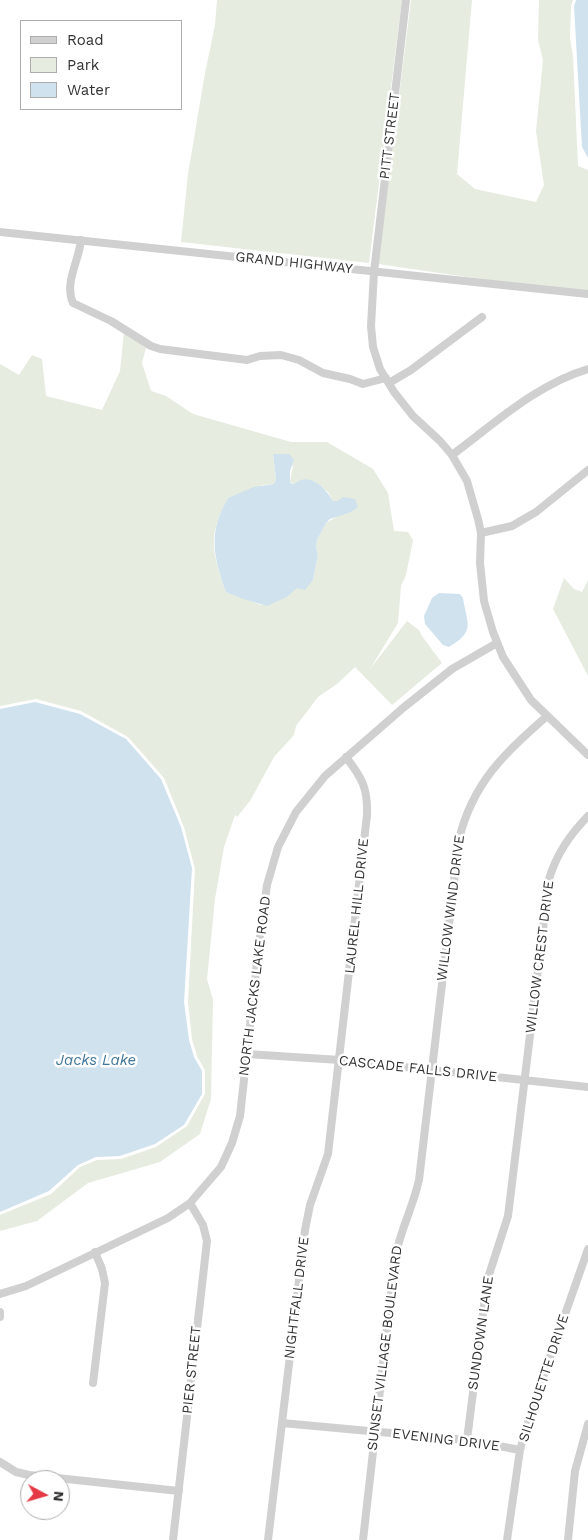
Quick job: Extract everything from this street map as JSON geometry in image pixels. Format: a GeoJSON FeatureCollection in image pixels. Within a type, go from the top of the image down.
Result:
{"type":"FeatureCollection","features":[{"type":"Feature","properties":{"kind":"street","name":"PITT STREET"},"geometry":{"type":"LineString","coordinates":[[374,272],[406,0]]}},
{"type":"Feature","properties":{"kind":"street","name":"GRAND HIGHWAY"},"geometry":{"type":"LineString","coordinates":[[0,232],[588,294]]}},
{"type":"Feature","properties":{"kind":"street"},"geometry":{"type":"LineString","coordinates":[[81,240],[70,284],[73,303],[111,321],[151,346],[167,350],[246,360],[260,356],[281,355],[299,360],[322,373],[363,384],[387,381],[410,370],[482,317]]}},
{"type":"Feature","properties":{"kind":"street"},"geometry":{"type":"LineString","coordinates":[[374,272],[372,337],[376,359],[387,381],[405,408],[452,455],[467,481],[481,533],[480,563],[484,601],[497,643],[522,688],[547,716],[588,755]]}},
{"type":"Feature","properties":{"kind":"street"},"geometry":{"type":"LineString","coordinates":[[452,455],[515,408],[546,388],[564,378],[588,369]]}},
{"type":"Feature","properties":{"kind":"street"},"geometry":{"type":"LineString","coordinates":[[481,533],[498,530],[519,522],[547,505],[588,470]]}},
{"type":"Feature","properties":{"kind":"street","name":"NORTH JACKS LAKE ROAD"},"geometry":{"type":"LineString","coordinates":[[0,1294],[26,1286],[168,1218],[190,1203],[221,1167],[232,1143],[240,1116],[264,904],[275,856],[296,812],[325,776],[346,757],[452,669],[497,643]]}},
{"type":"Feature","properties":{"kind":"street","name":"WILLOW WIND DRIVE"},"geometry":{"type":"LineString","coordinates":[[432,1070],[455,867],[462,824],[475,795],[486,778],[520,740],[547,716]]}},
{"type":"Feature","properties":{"kind":"street","name":"LAUREL HILL DRIVE"},"geometry":{"type":"LineString","coordinates":[[340,1060],[367,809],[364,783],[360,774],[346,757]]}},
{"type":"Feature","properties":{"kind":"street","name":"WILLOW CREST DRIVE"},"geometry":{"type":"LineString","coordinates":[[524,1080],[549,878],[565,842],[588,816]]}},
{"type":"Feature","properties":{"kind":"street","name":"CASCADE FALLS DRIVE"},"geometry":{"type":"LineString","coordinates":[[247,1054],[340,1060],[588,1087]]}},
{"type":"Feature","properties":{"kind":"street","name":"NIGHTFALL DRIVE"},"geometry":{"type":"LineString","coordinates":[[268,1540],[305,1230],[310,1205],[328,1154],[340,1060]]}},
{"type":"Feature","properties":{"kind":"street","name":"SUNSET VILLAGE BOULEVARD"},"geometry":{"type":"LineString","coordinates":[[363,1540],[395,1258],[400,1236],[419,1180],[432,1070]]}},
{"type":"Feature","properties":{"kind":"street","name":"SUNDOWN LANE"},"geometry":{"type":"LineString","coordinates":[[467,1440],[485,1292],[490,1267],[508,1216],[524,1080]]}},
{"type":"Feature","properties":{"kind":"street","name":"PIER STREET"},"geometry":{"type":"LineString","coordinates":[[173,1540],[207,1241],[203,1225],[190,1203]]}},
{"type":"Feature","properties":{"kind":"street","name":"SILHOUETTE DRIVE"},"geometry":{"type":"LineString","coordinates":[[507,1540],[520,1450],[531,1411],[588,1249]]}},
{"type":"Feature","properties":{"kind":"street"},"geometry":{"type":"LineString","coordinates":[[93,1383],[105,1283],[95,1252]]}},
{"type":"Feature","properties":{"kind":"street"},"geometry":{"type":"LineString","coordinates":[[0,1312],[0,1317]]}},
{"type":"Feature","properties":{"kind":"street","name":"EVENING DRIVE"},"geometry":{"type":"LineString","coordinates":[[282,1423],[467,1440],[520,1450]]}},
{"type":"Feature","properties":{"kind":"street"},"geometry":{"type":"LineString","coordinates":[[568,1540],[575,1471],[588,1424]]}},
{"type":"Feature","properties":{"kind":"street"},"geometry":{"type":"LineString","coordinates":[[0,1462],[16,1472],[29,1475],[179,1491]]}},
{"type":"Feature","properties":{"kind":"green space"},"geometry":{"type":"Polygon","coordinates":[[[217,0],[402,0],[369,263],[181,242],[188,174],[215,25],[217,0]]]}},
{"type":"Feature","properties":{"kind":"green space"},"geometry":{"type":"Polygon","coordinates":[[[411,0],[472,0],[457,174],[475,189],[536,202],[544,185],[536,131],[543,60],[538,40],[539,0],[573,0],[571,6],[570,38],[573,56],[578,166],[588,170],[588,292],[501,282],[378,264],[411,0]]]}},
{"type":"Feature","properties":{"kind":"green space"},"geometry":{"type":"Polygon","coordinates":[[[124,332],[148,340],[142,363],[151,391],[166,396],[193,414],[291,442],[327,442],[373,469],[388,493],[394,531],[408,532],[413,540],[406,575],[401,586],[398,623],[370,669],[407,621],[419,630],[442,663],[392,705],[355,667],[337,684],[318,697],[296,726],[294,735],[274,757],[250,801],[237,817],[235,815],[224,847],[215,899],[207,979],[213,1000],[211,1099],[200,1134],[160,1162],[88,1183],[37,1221],[0,1231],[0,1215],[51,1194],[80,1167],[97,1160],[121,1159],[156,1147],[187,1126],[205,1094],[205,1070],[197,1056],[192,1039],[188,1002],[195,869],[184,827],[164,778],[128,737],[81,711],[36,699],[0,706],[0,364],[19,375],[32,355],[42,359],[46,396],[102,410],[120,371],[124,332]],[[273,455],[276,479],[274,484],[263,485],[228,498],[216,528],[214,551],[226,592],[261,605],[287,597],[297,587],[301,588],[313,580],[318,555],[317,540],[326,523],[336,517],[338,501],[333,501],[328,492],[314,481],[294,484],[290,482],[293,465],[273,455]]]}},
{"type":"Feature","properties":{"kind":"green space"},"geometry":{"type":"Polygon","coordinates":[[[564,578],[574,589],[582,592],[588,580],[588,676],[553,609],[564,578]]]}},
{"type":"Feature","properties":{"kind":"water"},"geometry":{"type":"Polygon","coordinates":[[[576,0],[588,0],[588,158],[582,147],[574,6],[576,0]]]}},
{"type":"Feature","properties":{"kind":"water"},"geometry":{"type":"Polygon","coordinates":[[[273,454],[289,454],[294,460],[290,471],[290,483],[294,484],[305,479],[311,480],[321,486],[333,501],[338,501],[343,497],[355,499],[358,507],[351,512],[330,519],[326,523],[317,540],[318,555],[313,580],[305,590],[297,588],[287,597],[267,606],[226,592],[218,567],[215,533],[217,522],[228,498],[254,487],[274,484],[276,479],[273,454]]]}},
{"type":"Feature","properties":{"kind":"water"},"geometry":{"type":"Polygon","coordinates":[[[439,593],[460,594],[463,598],[466,614],[468,626],[466,631],[458,641],[449,647],[443,645],[425,624],[424,616],[432,598],[439,593]]]}},
{"type":"Feature","properties":{"kind":"water","name":"Jacks Lake"},"geometry":{"type":"Polygon","coordinates":[[[35,702],[80,714],[126,739],[161,779],[181,827],[192,868],[184,1002],[189,1040],[194,1057],[202,1071],[202,1094],[184,1125],[155,1144],[120,1156],[96,1157],[78,1165],[49,1191],[0,1212],[0,709],[35,702]]]}}]}
